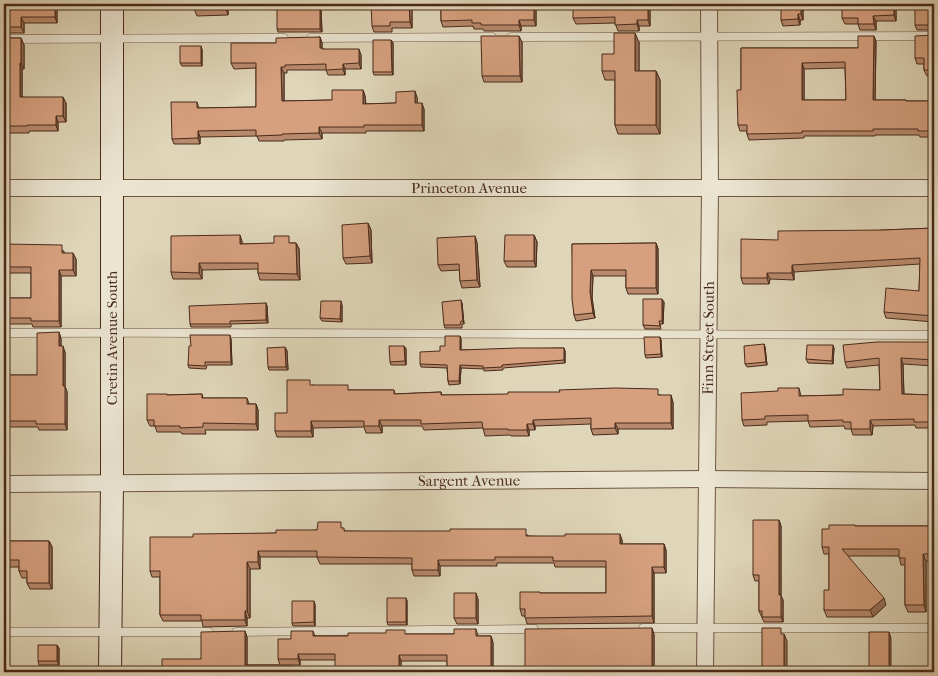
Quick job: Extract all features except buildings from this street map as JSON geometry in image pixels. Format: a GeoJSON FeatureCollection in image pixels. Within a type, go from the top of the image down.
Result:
{"type":"FeatureCollection","features":[{"type":"Feature","properties":{"kind":"main road","name":"Cretin Avenue South"},"geometry":{"type":"LineString","coordinates":[[110,672],[112,4]]}},
{"type":"Feature","properties":{"kind":"street","name":"Finn Street South"},"geometry":{"type":"LineString","coordinates":[[705,672],[710,189],[709,4]]}},
{"type":"Feature","properties":{"kind":"street","name":"Princeton Avenue"},"geometry":{"type":"LineString","coordinates":[[4,188],[934,188]]}},
{"type":"Feature","properties":{"kind":"street","name":"Sargent Avenue"},"geometry":{"type":"LineString","coordinates":[[4,484],[708,479],[934,481]]}},
{"type":"Feature","properties":{"kind":"lane"},"geometry":{"type":"LineString","coordinates":[[306,38],[934,36]]}},
{"type":"Feature","properties":{"kind":"lane"},"geometry":{"type":"LineString","coordinates":[[4,40],[296,38]]}},
{"type":"Feature","properties":{"kind":"lane"},"geometry":{"type":"LineString","coordinates":[[4,333],[934,335]]}},
{"type":"Feature","properties":{"kind":"lane"},"geometry":{"type":"LineString","coordinates":[[632,628],[934,628]]}},
{"type":"Feature","properties":{"kind":"lane"},"geometry":{"type":"LineString","coordinates":[[229,632],[543,629]]}},
{"type":"Feature","properties":{"kind":"lane"},"geometry":{"type":"LineString","coordinates":[[4,632],[219,632]]}}]}
